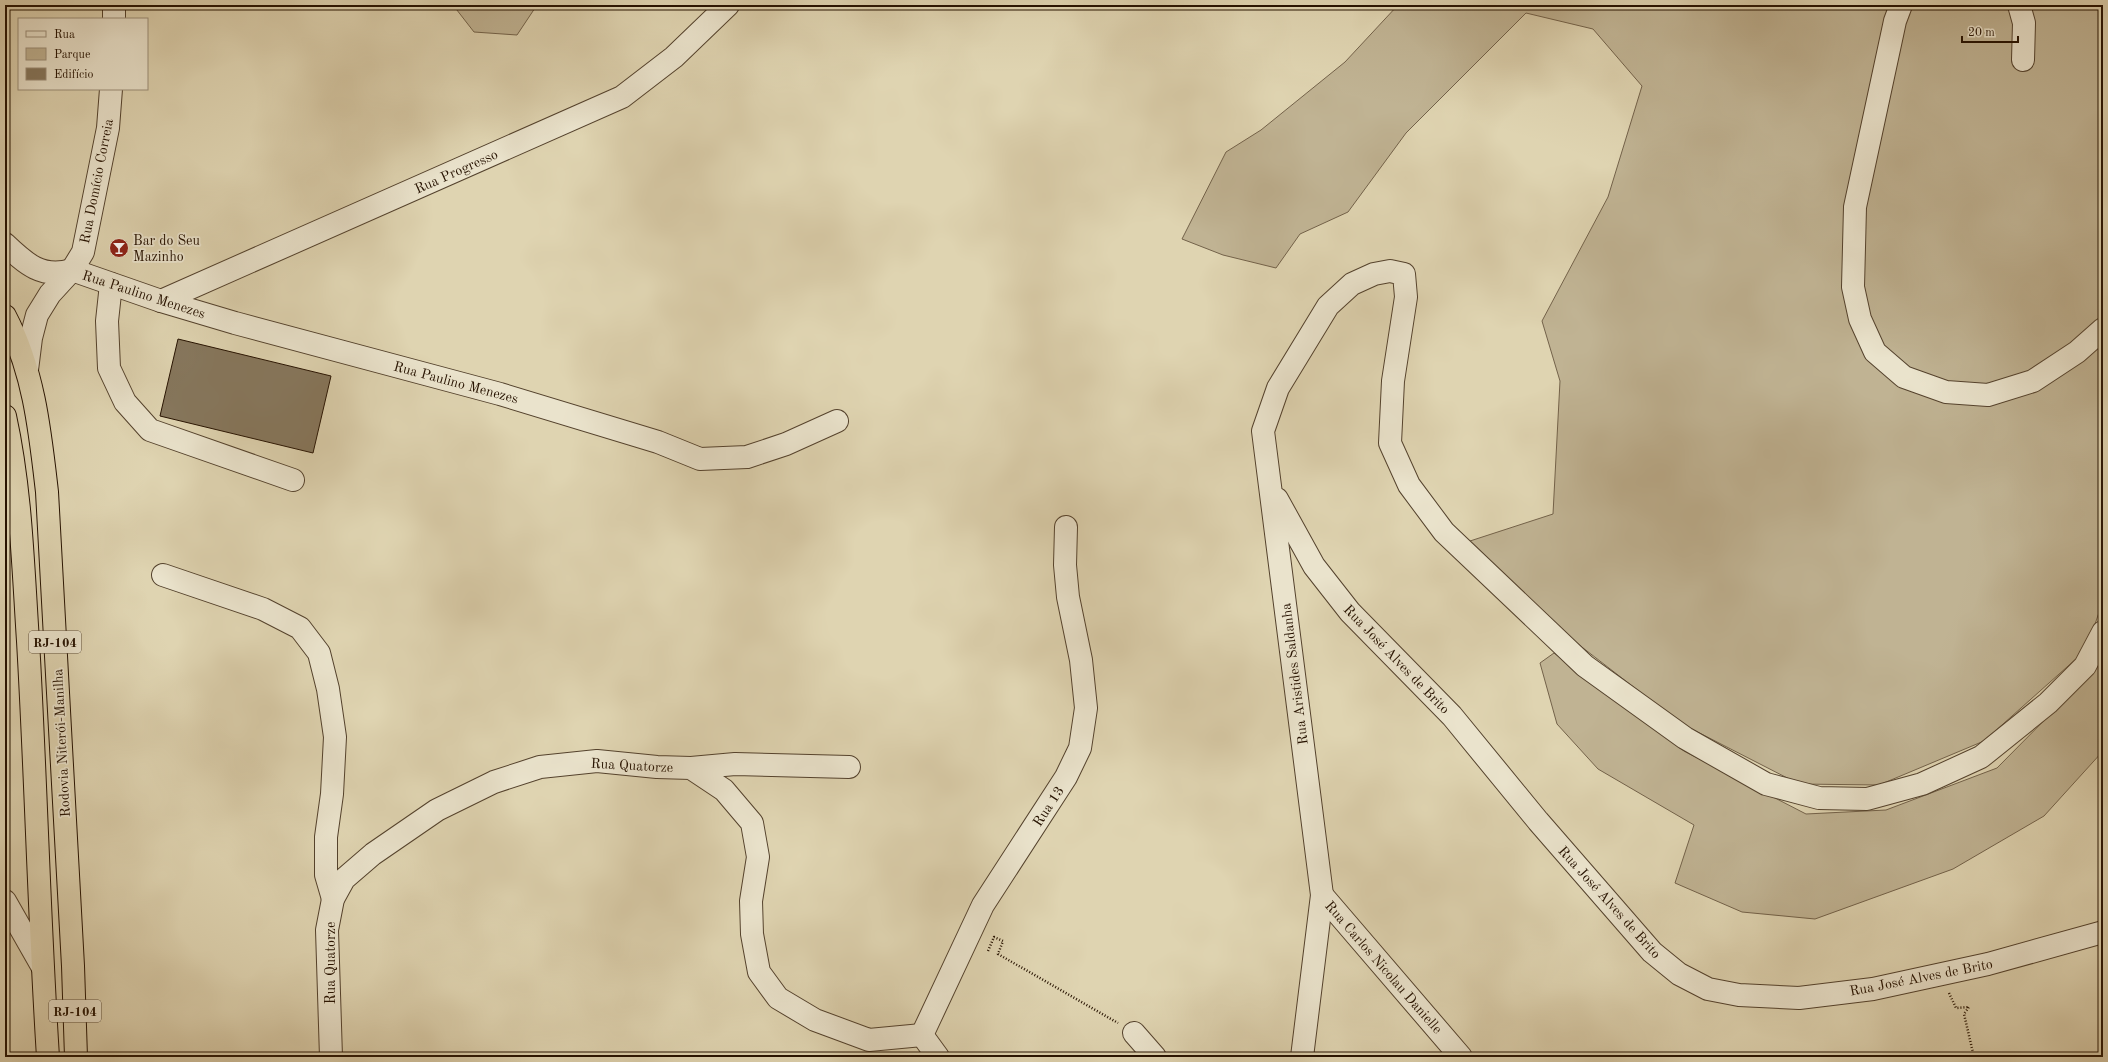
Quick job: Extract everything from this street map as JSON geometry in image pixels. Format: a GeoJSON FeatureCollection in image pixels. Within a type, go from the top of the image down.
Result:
{"type":"FeatureCollection","features":[{"type":"Feature","properties":{"kind":"highway","name":"Rodovia Niterói-Manilha"},"geometry":{"type":"LineString","coordinates":[[5,316],[28,370],[38,420],[47,492],[72,950],[76,1057]]}},
{"type":"Feature","properties":{"kind":"highway","name":"Rodovia Niterói-Manilha"},"geometry":{"type":"LineString","coordinates":[[5,416],[10,439],[21,529],[34,749],[42,966],[48,1057]]}},
{"type":"Feature","properties":{"kind":"street"},"geometry":{"type":"LineString","coordinates":[[114,5],[114,18]]}},
{"type":"Feature","properties":{"kind":"street","name":"Rua Progresso"},"geometry":{"type":"LineString","coordinates":[[161,301],[622,97],[674,57],[728,5]]}},
{"type":"Feature","properties":{"kind":"street"},"geometry":{"type":"LineString","coordinates":[[1901,5],[1895,21],[1855,207],[1853,286],[1860,319],[1875,352],[1904,377],[1946,392],[1988,395],[2032,381],[2078,352],[2103,329]]}},
{"type":"Feature","properties":{"kind":"street"},"geometry":{"type":"LineString","coordinates":[[2019,5],[2024,23],[2023,60]]}},
{"type":"Feature","properties":{"kind":"street","name":"Rua Domício Correia"},"geometry":{"type":"LineString","coordinates":[[72,270],[83,252],[86,240],[108,128],[112,90]]}},
{"type":"Feature","properties":{"kind":"street"},"geometry":{"type":"LineString","coordinates":[[5,244],[24,262],[41,271],[58,274],[72,270]]}},
{"type":"Feature","properties":{"kind":"street"},"geometry":{"type":"LineString","coordinates":[[28,370],[31,338],[37,315],[50,294],[72,270]]}},
{"type":"Feature","properties":{"kind":"street","name":"Rua Paulino Menezes"},"geometry":{"type":"LineString","coordinates":[[72,270],[161,301],[235,323],[500,394],[658,442],[700,459],[746,457],[786,444],[837,421]]}},
{"type":"Feature","properties":{"kind":"street","name":"Rua Aristides Saldanha"},"geometry":{"type":"LineString","coordinates":[[1302,1057],[1322,895],[1272,490],[1263,431],[1278,388],[1328,306],[1352,284],[1374,274],[1390,271],[1404,274],[1406,297],[1393,381],[1390,442],[1409,485],[1444,532],[1585,666],[1685,738],[1766,784],[1820,798],[1867,799],[1922,784],[1982,757],[2048,703],[2085,666],[2103,632]]}},
{"type":"Feature","properties":{"kind":"street"},"geometry":{"type":"LineString","coordinates":[[111,284],[107,321],[109,368],[124,402],[150,430],[293,480]]}},
{"type":"Feature","properties":{"kind":"street","name":"Rua José Alves de Brito"},"geometry":{"type":"LineString","coordinates":[[1272,490],[1314,566],[1350,612],[1452,716],[1538,821],[1652,952],[1680,974],[1708,989],[1739,995],[1799,998],[1874,989],[1988,964],[2103,932]]}},
{"type":"Feature","properties":{"kind":"street","name":"Rua 13"},"geometry":{"type":"LineString","coordinates":[[922,1035],[983,905],[1066,777],[1080,748],[1086,708],[1081,660],[1068,597],[1065,565],[1066,527]]}},
{"type":"Feature","properties":{"kind":"street"},"geometry":{"type":"LineString","coordinates":[[163,575],[263,609],[300,628],[319,653],[328,690],[335,738],[332,794],[326,837],[326,875],[333,899]]}},
{"type":"Feature","properties":{"kind":"street","name":"Rua Quatorze"},"geometry":{"type":"LineString","coordinates":[[331,1057],[327,930],[333,899],[344,879],[373,854],[437,810],[494,782],[540,767],[597,761],[657,767],[691,768],[724,790],[752,823],[758,857],[751,901],[752,934],[760,972],[778,998],[815,1020],[869,1040],[922,1035]]}},
{"type":"Feature","properties":{"kind":"street"},"geometry":{"type":"LineString","coordinates":[[691,768],[735,764],[849,767]]}},
{"type":"Feature","properties":{"kind":"street","name":"Rua Carlos Nicolau Danielle"},"geometry":{"type":"LineString","coordinates":[[1322,895],[1461,1057]]}},
{"type":"Feature","properties":{"kind":"street"},"geometry":{"type":"LineString","coordinates":[[5,902],[42,966]]}},
{"type":"Feature","properties":{"kind":"street"},"geometry":{"type":"LineString","coordinates":[[1134,1033],[1155,1057]]}},
{"type":"Feature","properties":{"kind":"street"},"geometry":{"type":"LineString","coordinates":[[922,1035],[938,1057]]}},
{"type":"Feature","properties":{"kind":"path"},"geometry":{"type":"LineString","coordinates":[[988,951],[994,937],[1003,941],[998,954],[1134,1033]]}},
{"type":"Feature","properties":{"kind":"path"},"geometry":{"type":"LineString","coordinates":[[1947,988],[1956,1008],[1969,1007],[1964,1014],[1974,1057]]}},
{"type":"Feature","properties":{"kind":"green space"},"geometry":{"type":"Polygon","coordinates":[[[453,5],[537,5],[517,35],[474,32],[453,5]]]}},
{"type":"Feature","properties":{"kind":"green space"},"geometry":{"type":"Polygon","coordinates":[[[1398,5],[2103,5],[2103,601],[2086,650],[1984,741],[1879,785],[1799,784],[1680,723],[1565,634],[1470,541],[1553,514],[1560,381],[1542,321],[1608,197],[1642,86],[1593,29],[1526,13],[1406,133],[1348,212],[1300,234],[1276,268],[1223,255],[1182,239],[1226,152],[1261,130],[1345,62],[1398,5]]]}},
{"type":"Feature","properties":{"kind":"green space"},"geometry":{"type":"Polygon","coordinates":[[[1554,653],[1684,751],[1806,814],[1886,810],[1997,768],[2103,661],[2103,751],[2044,816],[1953,869],[1815,919],[1742,912],[1675,883],[1694,825],[1598,769],[1557,724],[1540,663],[1554,653]]]}},
{"type":"Feature","properties":{"kind":"building"},"geometry":{"type":"Polygon","coordinates":[[[178,339],[331,376],[313,453],[160,416],[178,339]]]}},
{"type":"Feature","properties":{"kind":"place","name":"Bar do Seu Mazinho"},"geometry":{"type":"Point","coordinates":[119,248]}}]}
